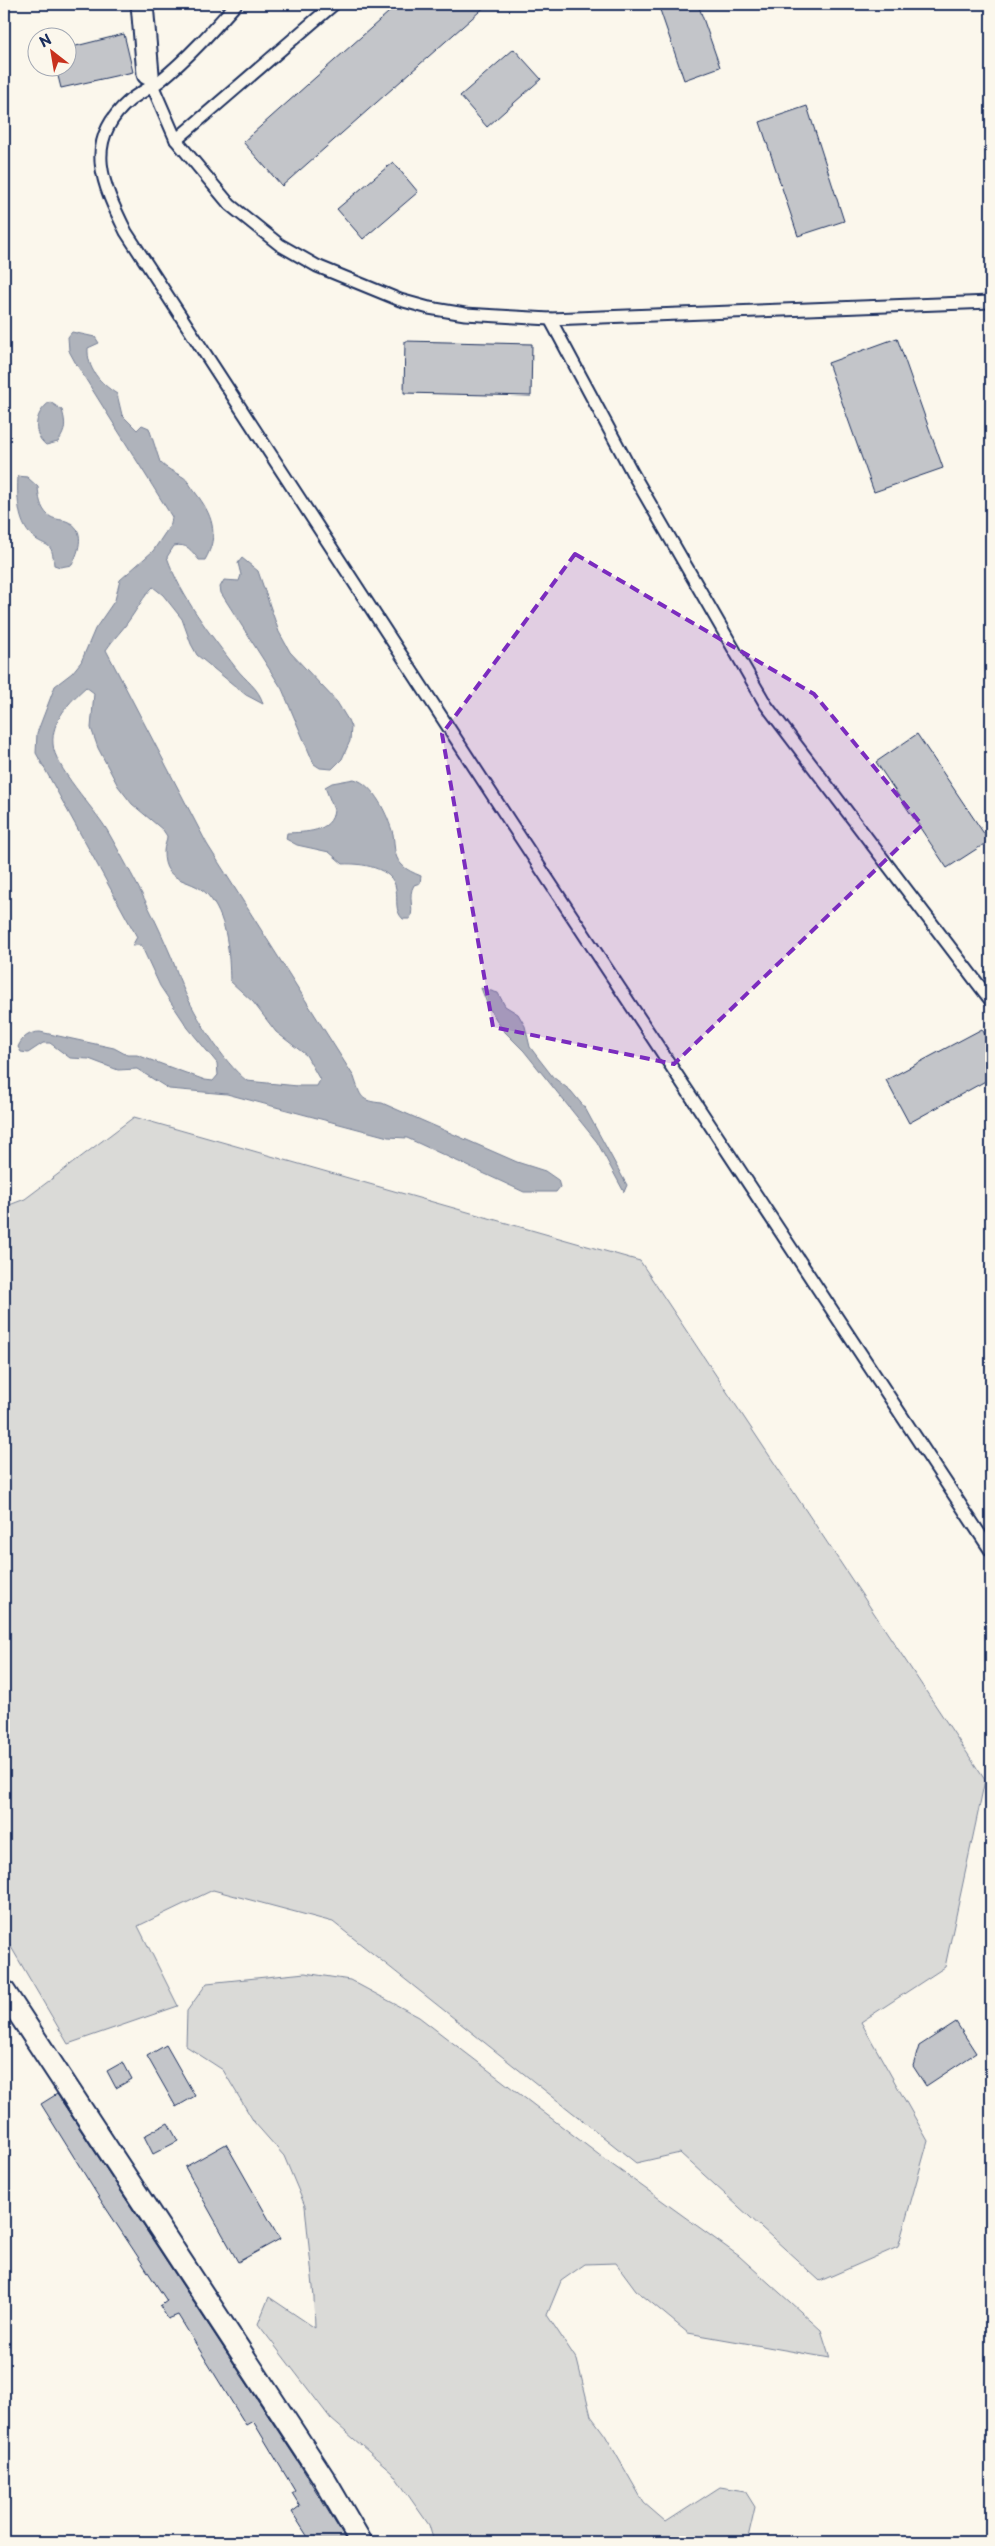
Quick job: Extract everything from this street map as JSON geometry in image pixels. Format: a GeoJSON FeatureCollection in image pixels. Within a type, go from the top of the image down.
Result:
{"type":"FeatureCollection","features":[{"type":"Feature","properties":{"kind":"street"},"geometry":{"type":"LineString","coordinates":[[142,4],[150,80]]}},
{"type":"Feature","properties":{"kind":"street"},"geometry":{"type":"LineString","coordinates":[[4,1992],[323,2477],[361,2542]]}},
{"type":"Feature","properties":{"kind":"lane"},"geometry":{"type":"LineString","coordinates":[[236,4],[187,58],[150,80],[114,116],[102,137],[101,168],[107,193],[126,232],[510,822],[991,1551]]}},
{"type":"Feature","properties":{"kind":"lane"},"geometry":{"type":"LineString","coordinates":[[176,140],[334,4]]}},
{"type":"Feature","properties":{"kind":"lane"},"geometry":{"type":"LineString","coordinates":[[150,80],[176,140],[230,205],[280,245],[317,266],[400,300],[429,308],[464,314],[550,318],[991,302]]}},
{"type":"Feature","properties":{"kind":"lane"},"geometry":{"type":"LineString","coordinates":[[550,318],[633,474],[766,705],[991,1001]]}},
{"type":"Feature","properties":{"kind":"highlighted area"},"geometry":{"type":"Polygon","coordinates":[[[575,554],[814,694],[922,825],[674,1064],[493,1027],[442,734],[575,554]]]}},
{"type":"Feature","properties":{"kind":"shaded area"},"geometry":{"type":"Polygon","coordinates":[[[72,332],[95,337],[99,343],[88,348],[92,369],[105,385],[117,394],[122,415],[137,430],[142,425],[149,428],[160,462],[186,480],[206,508],[210,516],[213,533],[210,551],[205,560],[199,560],[186,546],[178,545],[174,546],[167,557],[180,586],[197,615],[236,668],[259,694],[263,704],[246,695],[197,655],[182,619],[163,595],[153,587],[106,650],[207,844],[354,1077],[362,1097],[369,1101],[382,1103],[517,1162],[545,1171],[558,1180],[560,1187],[556,1192],[524,1192],[407,1138],[388,1137],[227,1094],[169,1089],[137,1069],[118,1070],[89,1059],[70,1058],[50,1043],[43,1043],[28,1053],[21,1052],[18,1047],[27,1036],[40,1032],[114,1048],[127,1055],[137,1055],[205,1080],[213,1081],[218,1075],[217,1063],[188,1028],[160,986],[141,945],[132,946],[137,937],[36,753],[37,733],[55,686],[72,673],[81,662],[95,629],[115,600],[120,580],[153,551],[171,524],[172,517],[75,362],[69,351],[68,337],[72,332]],[[86,687],[63,712],[55,727],[53,736],[55,753],[67,776],[107,830],[147,903],[172,958],[188,1000],[210,1038],[228,1062],[247,1081],[317,1086],[320,1080],[306,1055],[276,1032],[253,1002],[230,981],[228,949],[224,928],[217,908],[204,892],[174,876],[169,871],[165,863],[164,851],[167,836],[163,830],[132,804],[118,786],[98,748],[91,728],[94,693],[86,687]]]}},
{"type":"Feature","properties":{"kind":"shaded area"},"geometry":{"type":"Polygon","coordinates":[[[50,402],[62,410],[64,427],[63,434],[58,442],[46,445],[38,435],[37,423],[41,411],[50,402]]]}},
{"type":"Feature","properties":{"kind":"shaded area"},"geometry":{"type":"Polygon","coordinates":[[[18,476],[27,477],[38,487],[39,498],[48,515],[73,524],[77,529],[80,540],[72,565],[60,567],[54,565],[50,548],[32,536],[23,524],[19,508],[18,476]]]}},
{"type":"Feature","properties":{"kind":"shaded area"},"geometry":{"type":"Polygon","coordinates":[[[242,558],[258,571],[279,632],[290,652],[337,702],[351,727],[350,741],[342,759],[332,769],[320,768],[314,764],[282,689],[221,593],[220,587],[224,580],[239,581],[241,575],[238,563],[242,558]]]}},
{"type":"Feature","properties":{"kind":"shaded area"},"geometry":{"type":"Polygon","coordinates":[[[354,779],[368,787],[384,810],[393,834],[398,861],[405,868],[421,876],[420,883],[414,885],[412,889],[410,919],[403,919],[400,916],[397,909],[394,882],[382,871],[358,864],[343,864],[329,852],[297,845],[286,839],[287,833],[316,830],[328,823],[332,818],[334,810],[325,787],[332,783],[354,779]]]}},
{"type":"Feature","properties":{"kind":"shaded area"},"geometry":{"type":"Polygon","coordinates":[[[481,988],[498,993],[505,1006],[518,1014],[525,1026],[530,1047],[553,1077],[571,1091],[585,1108],[627,1185],[624,1192],[597,1142],[524,1051],[502,1029],[488,1006],[481,988]]]}},
{"type":"Feature","properties":{"kind":"shaded area"},"geometry":{"type":"Polygon","coordinates":[[[134,1117],[640,1261],[985,1780],[945,1967],[861,2022],[928,2141],[898,2247],[820,2281],[680,2153],[636,2163],[333,1922],[213,1890],[138,1926],[178,2006],[68,2044],[4,1935],[4,1207],[25,1199],[134,1117]]]}},
{"type":"Feature","properties":{"kind":"shaded area"},"geometry":{"type":"Polygon","coordinates":[[[305,1973],[350,1980],[419,2017],[607,2161],[739,2256],[821,2330],[830,2358],[688,2333],[636,2290],[616,2263],[585,2264],[561,2281],[547,2315],[577,2360],[591,2416],[605,2435],[644,2503],[666,2522],[720,2487],[745,2491],[755,2507],[747,2542],[434,2542],[429,2525],[392,2472],[331,2419],[258,2324],[269,2297],[315,2328],[314,2297],[305,2206],[284,2156],[254,2122],[223,2070],[186,2046],[187,2011],[207,1983],[305,1973]]]}},
{"type":"Feature","properties":{"kind":"building"},"geometry":{"type":"Polygon","coordinates":[[[398,4],[488,4],[282,186],[243,142],[398,4]]]}},
{"type":"Feature","properties":{"kind":"building"},"geometry":{"type":"Polygon","coordinates":[[[658,4],[698,4],[720,67],[684,80],[658,4]]]}},
{"type":"Feature","properties":{"kind":"building"},"geometry":{"type":"Polygon","coordinates":[[[124,34],[133,72],[61,88],[58,78],[78,78],[78,46],[124,34]]]}},
{"type":"Feature","properties":{"kind":"building"},"geometry":{"type":"Polygon","coordinates":[[[514,49],[541,79],[487,127],[460,96],[514,49]]]}},
{"type":"Feature","properties":{"kind":"building"},"geometry":{"type":"Polygon","coordinates":[[[807,106],[844,221],[798,236],[760,122],[807,106]]]}},
{"type":"Feature","properties":{"kind":"building"},"geometry":{"type":"Polygon","coordinates":[[[393,162],[418,192],[363,239],[337,209],[393,162]]]}},
{"type":"Feature","properties":{"kind":"building"},"geometry":{"type":"Polygon","coordinates":[[[897,338],[943,468],[874,492],[828,363],[897,338]]]}},
{"type":"Feature","properties":{"kind":"building"},"geometry":{"type":"Polygon","coordinates":[[[405,341],[532,344],[531,396],[404,393],[405,341]]]}},
{"type":"Feature","properties":{"kind":"building"},"geometry":{"type":"Polygon","coordinates":[[[917,734],[989,841],[947,868],[876,762],[917,734]]]}},
{"type":"Feature","properties":{"kind":"building"},"geometry":{"type":"Polygon","coordinates":[[[982,1029],[991,1046],[991,1078],[909,1123],[886,1080],[982,1029]]]}},
{"type":"Feature","properties":{"kind":"building"},"geometry":{"type":"Polygon","coordinates":[[[956,2022],[976,2053],[926,2086],[913,2066],[919,2046],[956,2022]]]}},
{"type":"Feature","properties":{"kind":"building"},"geometry":{"type":"Polygon","coordinates":[[[166,2045],[195,2096],[176,2107],[147,2056],[166,2045]]]}},
{"type":"Feature","properties":{"kind":"building"},"geometry":{"type":"Polygon","coordinates":[[[123,2062],[132,2079],[116,2088],[107,2071],[123,2062]]]}},
{"type":"Feature","properties":{"kind":"building"},"geometry":{"type":"Polygon","coordinates":[[[57,2094],[299,2463],[347,2542],[311,2542],[292,2512],[300,2506],[292,2493],[295,2491],[253,2421],[246,2425],[178,2315],[168,2319],[160,2306],[167,2301],[41,2104],[57,2094]]]}},
{"type":"Feature","properties":{"kind":"building"},"geometry":{"type":"Polygon","coordinates":[[[168,2123],[178,2141],[153,2154],[144,2136],[168,2123]]]}},
{"type":"Feature","properties":{"kind":"building"},"geometry":{"type":"Polygon","coordinates":[[[226,2144],[280,2239],[238,2262],[185,2167],[226,2144]]]}}]}
